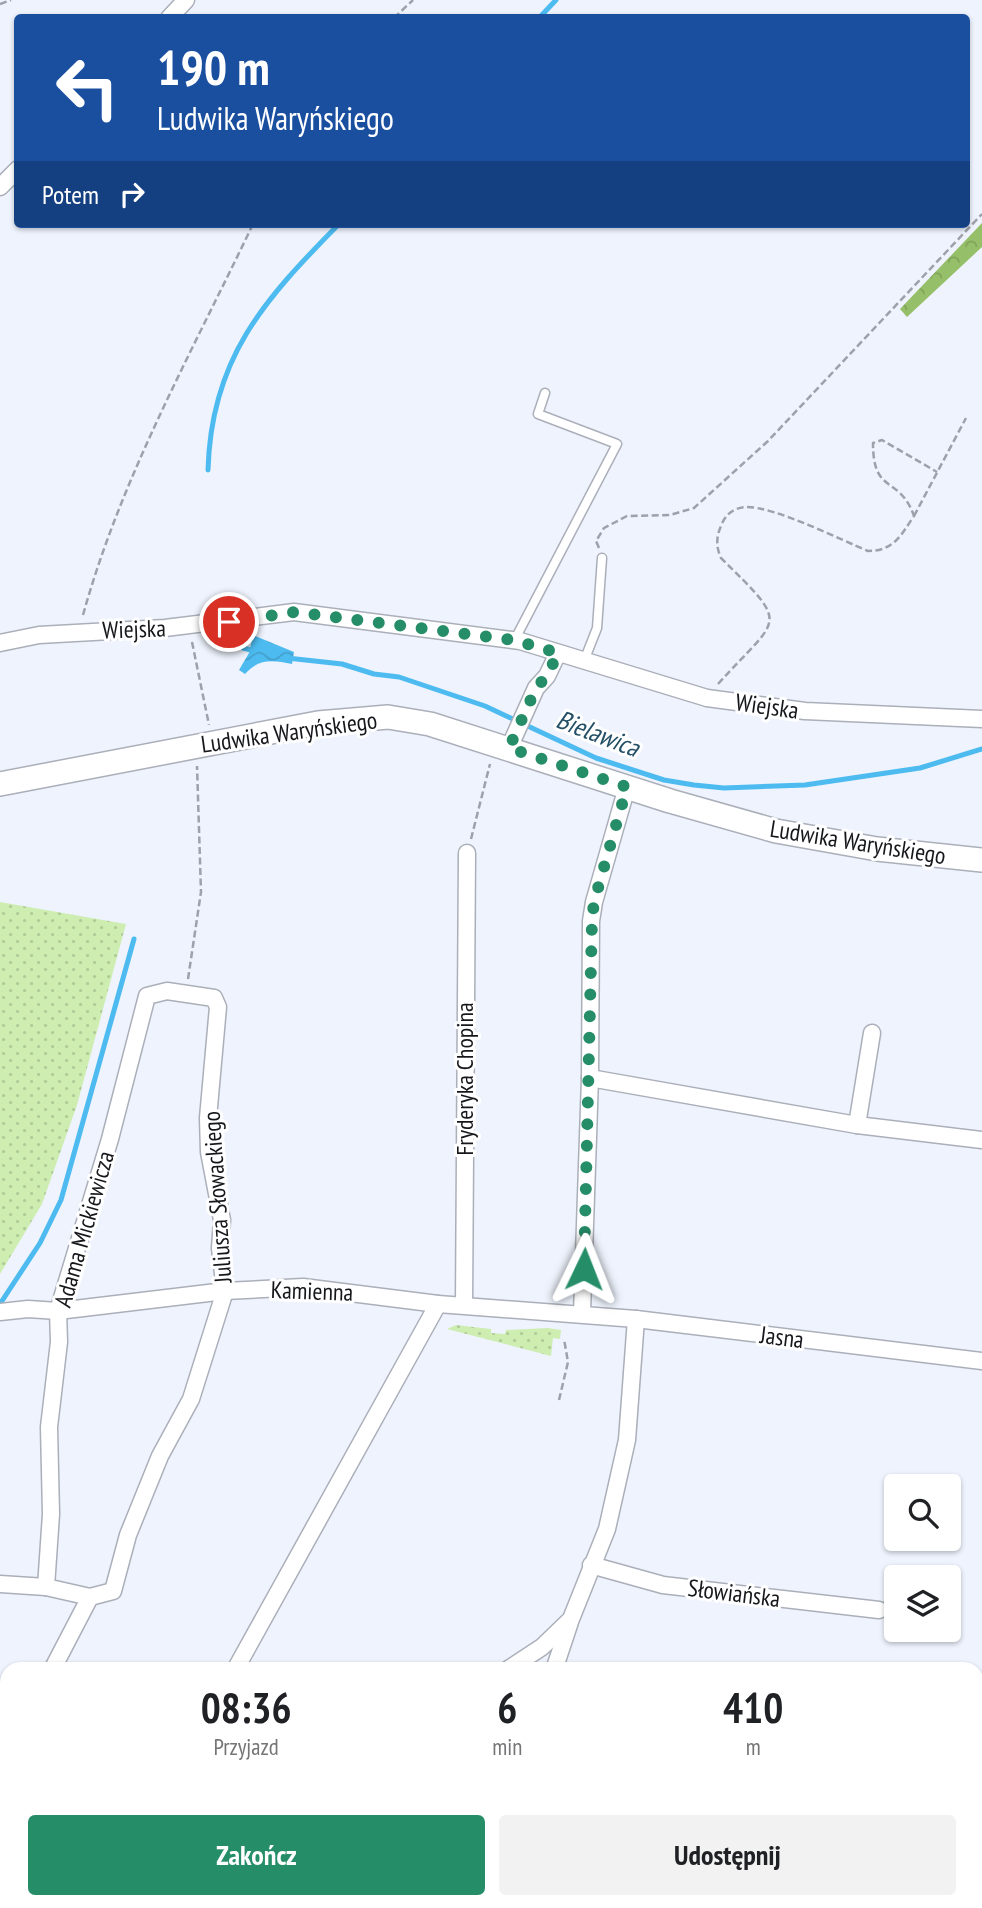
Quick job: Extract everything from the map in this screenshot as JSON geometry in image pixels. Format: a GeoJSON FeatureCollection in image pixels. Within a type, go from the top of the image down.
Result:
{"type":"FeatureCollection","features":[{"type":"Feature","properties":{"kind":"main road","name":"Ludwika Waryńskiego"},"geometry":{"type":"LineString","coordinates":[[0,784],[204,744],[345,719],[377,717],[512,734],[627,787],[725,817],[804,837],[920,855],[982,860]]}},
{"type":"Feature","properties":{"kind":"street"},"geometry":{"type":"LineString","coordinates":[[173,14],[186,0]]}},
{"type":"Feature","properties":{"kind":"street","name":"Wiejska"},"geometry":{"type":"LineString","coordinates":[[0,643],[79,631],[189,626],[294,612],[514,640],[707,698],[805,711],[982,719]]}},
{"type":"Feature","properties":{"kind":"street"},"geometry":{"type":"LineString","coordinates":[[512,734],[558,653]]}},
{"type":"Feature","properties":{"kind":"street"},"geometry":{"type":"LineString","coordinates":[[582,1313],[594,902],[627,787]]}},
{"type":"Feature","properties":{"kind":"street","name":"Fryderyka Chopina"},"geometry":{"type":"LineString","coordinates":[[464,1305],[467,853]]}},
{"type":"Feature","properties":{"kind":"street","name":"Adama Mickiewicza"},"geometry":{"type":"LineString","coordinates":[[46,1587],[51,1514],[49,1427],[59,1342],[58,1311],[110,1139],[147,996],[167,991],[186,993]]}},
{"type":"Feature","properties":{"kind":"street","name":"Juliusza Słowackiego"},"geometry":{"type":"LineString","coordinates":[[90,1597],[113,1591],[117,1583],[128,1535],[160,1456],[191,1399],[225,1291],[220,1248],[222,1220],[209,1152],[208,1118],[218,1007],[214,998],[186,993]]}},
{"type":"Feature","properties":{"kind":"street"},"geometry":{"type":"LineString","coordinates":[[857,1125],[872,1033]]}},
{"type":"Feature","properties":{"kind":"street"},"geometry":{"type":"LineString","coordinates":[[590,1078],[857,1125],[982,1140]]}},
{"type":"Feature","properties":{"kind":"street","name":"Kamienna"},"geometry":{"type":"LineString","coordinates":[[0,1312],[28,1309],[58,1311],[225,1291],[303,1287],[438,1304],[548,1313],[582,1313]]}},
{"type":"Feature","properties":{"kind":"street"},"geometry":{"type":"LineString","coordinates":[[239,1662],[438,1304]]}},
{"type":"Feature","properties":{"kind":"street","name":"Jasna"},"geometry":{"type":"LineString","coordinates":[[582,1313],[982,1362]]}},
{"type":"Feature","properties":{"kind":"street"},"geometry":{"type":"LineString","coordinates":[[557,1662],[591,1565],[607,1529],[627,1440],[636,1319]]}},
{"type":"Feature","properties":{"kind":"street","name":"Słowiańska"},"geometry":{"type":"LineString","coordinates":[[591,1565],[663,1585],[879,1610]]}},
{"type":"Feature","properties":{"kind":"street"},"geometry":{"type":"LineString","coordinates":[[0,1584],[46,1587],[90,1597],[56,1662]]}},
{"type":"Feature","properties":{"kind":"street"},"geometry":{"type":"LineString","coordinates":[[519,1662],[542,1647],[571,1619]]}},
{"type":"Feature","properties":{"kind":"lane"},"geometry":{"type":"LineString","coordinates":[[514,640],[617,444],[538,414],[545,393]]}},
{"type":"Feature","properties":{"kind":"lane"},"geometry":{"type":"LineString","coordinates":[[584,661],[597,628],[602,558]]}},
{"type":"Feature","properties":{"kind":"path"},"geometry":{"type":"LineString","coordinates":[[0,4],[8,0]]}},
{"type":"Feature","properties":{"kind":"path"},"geometry":{"type":"LineString","coordinates":[[398,14],[413,0]]}},
{"type":"Feature","properties":{"kind":"path"},"geometry":{"type":"LineString","coordinates":[[79,631],[97,564],[131,477],[251,228]]}},
{"type":"Feature","properties":{"kind":"path"},"geometry":{"type":"LineString","coordinates":[[602,558],[596,541],[604,528],[627,516],[670,515],[694,508],[768,441],[969,228]]}},
{"type":"Feature","properties":{"kind":"path"},"geometry":{"type":"LineString","coordinates":[[707,698],[762,638],[770,622],[767,604],[721,558],[718,551],[718,532],[727,515],[743,508],[766,510],[869,551],[878,551],[896,543],[914,516],[965,418]]}},
{"type":"Feature","properties":{"kind":"path"},"geometry":{"type":"LineString","coordinates":[[914,516],[908,500],[899,490],[882,482],[873,465],[873,443],[882,440],[937,472]]}},
{"type":"Feature","properties":{"kind":"path"},"geometry":{"type":"LineString","coordinates":[[186,993],[201,892],[204,744],[189,626]]}},
{"type":"Feature","properties":{"kind":"path"},"geometry":{"type":"LineString","coordinates":[[467,853],[512,734]]}},
{"type":"Feature","properties":{"kind":"path"},"geometry":{"type":"LineString","coordinates":[[558,1400],[568,1362],[564,1339]]}},
{"type":"Feature","properties":{"kind":"path"},"geometry":{"type":"LineString","coordinates":[[565,1349],[571,1347]]}},
{"type":"Feature","properties":{"kind":"green space"},"geometry":{"type":"Polygon","coordinates":[[[982,223],[982,247],[907,317],[900,309],[982,223]]]}},
{"type":"Feature","properties":{"kind":"green space"},"geometry":{"type":"Polygon","coordinates":[[[0,902],[126,924],[77,1105],[42,1204],[0,1274],[0,902]]]}},
{"type":"Feature","properties":{"kind":"green space"},"geometry":{"type":"Polygon","coordinates":[[[456,1325],[491,1329],[491,1333],[505,1334],[506,1330],[561,1330],[560,1339],[553,1338],[551,1356],[447,1329],[456,1325]]]}},
{"type":"Feature","properties":{"kind":"water"},"geometry":{"type":"Polygon","coordinates":[[[253,635],[294,652],[292,664],[267,662],[256,665],[245,674],[239,670],[249,653],[253,635]]]}},
{"type":"Feature","properties":{"kind":"waterway"},"geometry":{"type":"LineString","coordinates":[[543,14],[556,0]]}},
{"type":"Feature","properties":{"kind":"waterway"},"geometry":{"type":"LineString","coordinates":[[208,470],[211,430],[219,395],[246,334],[287,279],[335,228]]}},
{"type":"Feature","properties":{"kind":"waterway","name":"Bielawica"},"geometry":{"type":"LineString","coordinates":[[208,638],[254,651]]}},
{"type":"Feature","properties":{"kind":"waterway","name":"Bielawica"},"geometry":{"type":"LineString","coordinates":[[287,658],[342,664],[374,674],[399,677],[485,706],[596,758],[664,780],[694,785],[724,788],[805,785],[920,768],[982,749]]}},
{"type":"Feature","properties":{"kind":"waterway"},"geometry":{"type":"LineString","coordinates":[[0,1304],[40,1243],[61,1200],[134,939]]}},
{"type":"Feature","properties":{"kind":"route"},"geometry":{"type":"LineString","coordinates":[[229,622],[294,612],[514,640],[558,653],[547,676],[536,688],[509,748],[627,787],[594,902],[592,920],[584,1269]]}}]}
